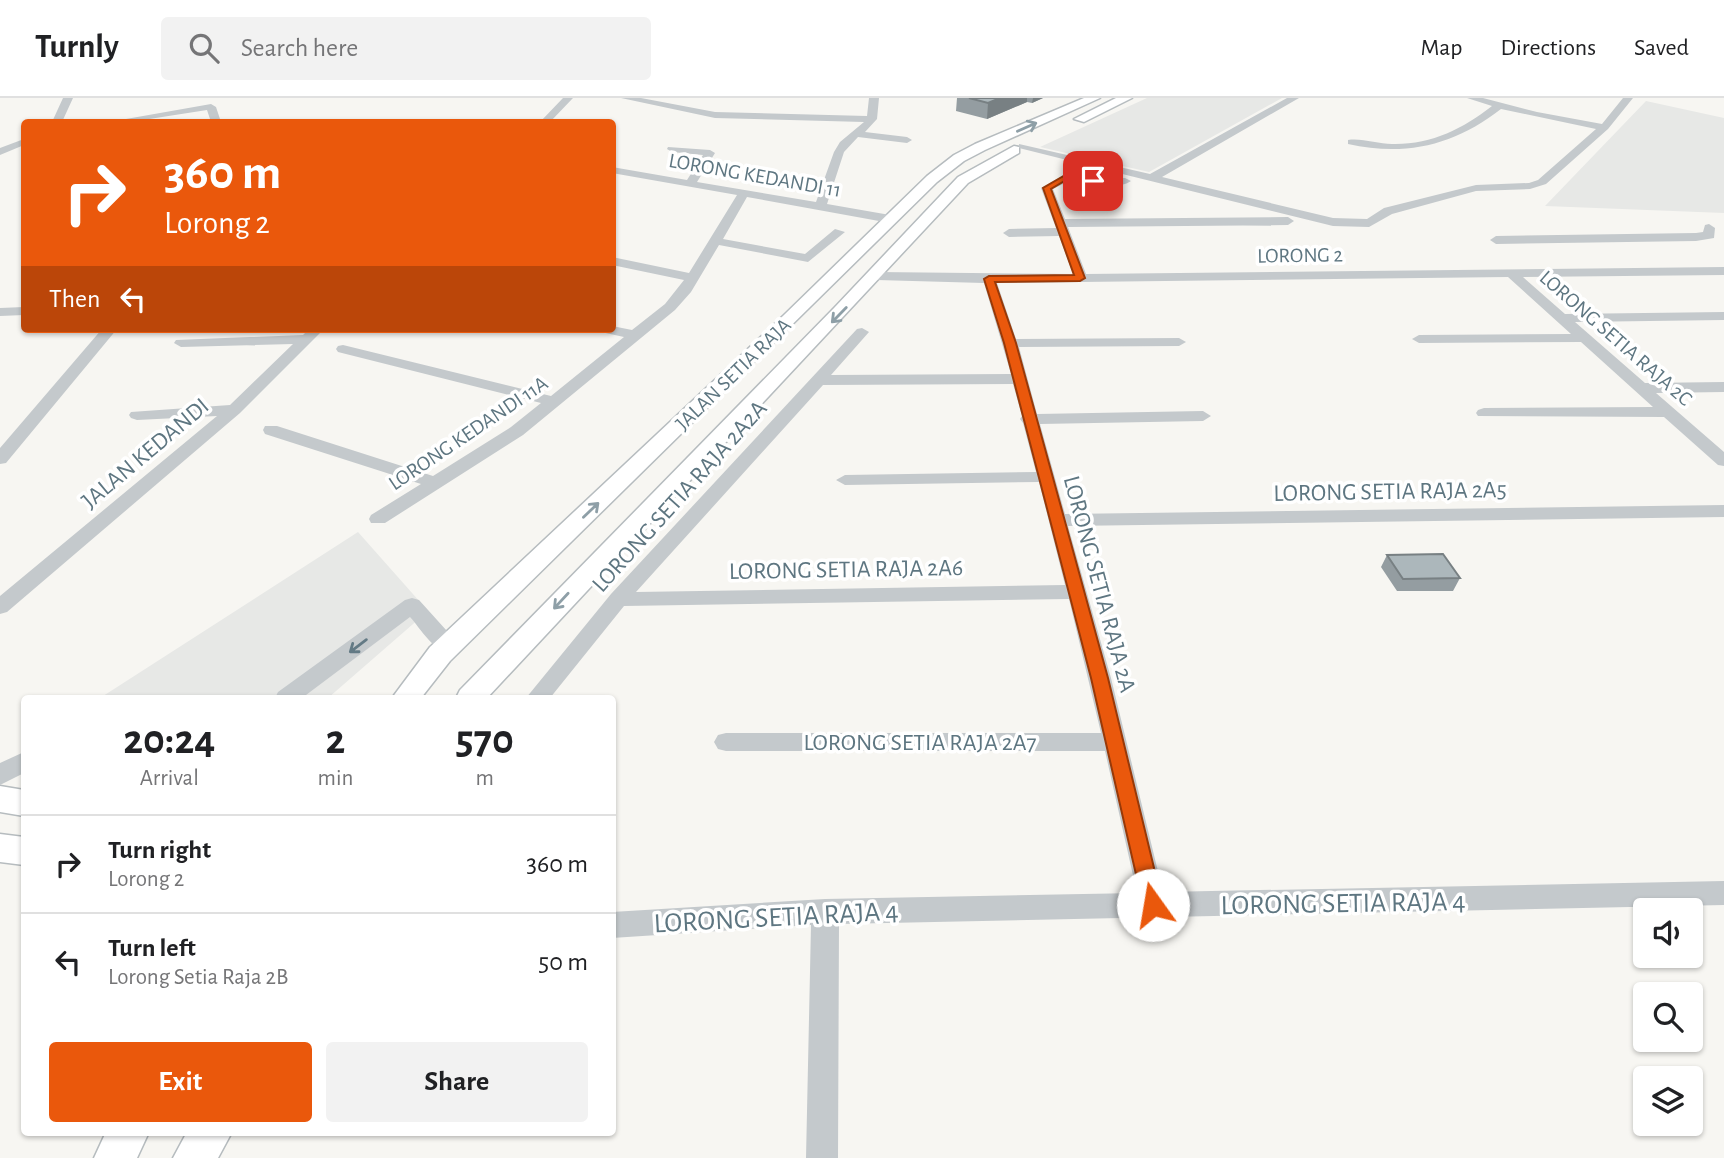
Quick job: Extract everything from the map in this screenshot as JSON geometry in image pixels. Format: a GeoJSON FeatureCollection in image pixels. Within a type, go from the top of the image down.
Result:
{"type":"FeatureCollection","features":[{"type":"Feature","properties":{"kind":"main road","name":"JALAN SETIA RAJA"},"geometry":{"type":"LineString","coordinates":[[408,695],[444,650],[790,319],[908,201],[959,158],[1094,98]]}},
{"type":"Feature","properties":{"kind":"main road"},"geometry":{"type":"LineString","coordinates":[[1069,124],[1126,98]]}},
{"type":"Feature","properties":{"kind":"main road","name":"JALAN SETIA RAJA"},"geometry":{"type":"LineString","coordinates":[[473,695],[566,595],[877,276],[963,180],[989,162],[1046,135]]}},
{"type":"Feature","properties":{"kind":"main road"},"geometry":{"type":"LineString","coordinates":[[908,201],[925,195],[960,164],[994,147],[1023,146]]}},
{"type":"Feature","properties":{"kind":"main road"},"geometry":{"type":"LineString","coordinates":[[890,219],[919,217],[939,192],[965,169],[977,163],[989,162]]}},
{"type":"Feature","properties":{"kind":"main road"},"geometry":{"type":"LineString","coordinates":[[790,319],[809,313],[845,279],[877,276]]}},
{"type":"Feature","properties":{"kind":"main road"},"geometry":{"type":"LineString","coordinates":[[394,695],[444,650]]}},
{"type":"Feature","properties":{"kind":"main road"},"geometry":{"type":"LineString","coordinates":[[0,848],[21,851]]}},
{"type":"Feature","properties":{"kind":"main road"},"geometry":{"type":"LineString","coordinates":[[114,1158],[125,1136]]}},
{"type":"Feature","properties":{"kind":"main road"},"geometry":{"type":"LineString","coordinates":[[192,1158],[202,1136]]}},
{"type":"Feature","properties":{"kind":"main road"},"geometry":{"type":"LineString","coordinates":[[192,1158],[209,1136]]}},
{"type":"Feature","properties":{"kind":"street"},"geometry":{"type":"LineString","coordinates":[[58,119],[68,98]]}},
{"type":"Feature","properties":{"kind":"street"},"geometry":{"type":"LineString","coordinates":[[626,98],[715,116],[872,119]]}},
{"type":"Feature","properties":{"kind":"street"},"geometry":{"type":"LineString","coordinates":[[821,206],[839,151],[872,119],[875,112],[874,98]]}},
{"type":"Feature","properties":{"kind":"street"},"geometry":{"type":"LineString","coordinates":[[1153,177],[1294,98]]}},
{"type":"Feature","properties":{"kind":"street"},"geometry":{"type":"LineString","coordinates":[[1472,98],[1602,129]]}},
{"type":"Feature","properties":{"kind":"street"},"geometry":{"type":"LineString","coordinates":[[1023,146],[1333,222],[1370,223],[1388,211],[1476,188],[1542,182],[1602,129],[1628,98]]}},
{"type":"Feature","properties":{"kind":"street"},"geometry":{"type":"LineString","coordinates":[[548,119],[566,99]]}},
{"type":"Feature","properties":{"kind":"street"},"geometry":{"type":"LineString","coordinates":[[1352,142],[1391,146],[1445,140],[1482,121],[1500,105]]}},
{"type":"Feature","properties":{"kind":"street"},"geometry":{"type":"LineString","coordinates":[[133,119],[211,107],[215,119]]}},
{"type":"Feature","properties":{"kind":"street"},"geometry":{"type":"LineString","coordinates":[[858,134],[907,140]]}},
{"type":"Feature","properties":{"kind":"street"},"geometry":{"type":"LineString","coordinates":[[3,149],[21,143]]}},
{"type":"Feature","properties":{"kind":"street"},"geometry":{"type":"LineString","coordinates":[[672,149],[710,153],[691,183]]}},
{"type":"Feature","properties":{"kind":"street"},"geometry":{"type":"LineString","coordinates":[[1080,278],[1047,188],[1093,163]]}},
{"type":"Feature","properties":{"kind":"street","name":"LORONG KEDANDI 11"},"geometry":{"type":"LineString","coordinates":[[616,171],[890,219]]}},
{"type":"Feature","properties":{"kind":"street"},"geometry":{"type":"LineString","coordinates":[[1067,177],[1087,181],[1125,181]]}},
{"type":"Feature","properties":{"kind":"street","name":"LORONG KEDANDI 11A"},"geometry":{"type":"LineString","coordinates":[[378,519],[517,431],[670,307],[693,278],[744,193]]}},
{"type":"Feature","properties":{"kind":"street"},"geometry":{"type":"LineString","coordinates":[[1009,233],[1062,228],[1288,221]]}},
{"type":"Feature","properties":{"kind":"street"},"geometry":{"type":"LineString","coordinates":[[1496,240],[1696,237],[1710,235],[1709,228]]}},
{"type":"Feature","properties":{"kind":"street"},"geometry":{"type":"LineString","coordinates":[[715,241],[808,258],[839,232]]}},
{"type":"Feature","properties":{"kind":"street"},"geometry":{"type":"LineString","coordinates":[[1599,239],[1642,272]]}},
{"type":"Feature","properties":{"kind":"street"},"geometry":{"type":"LineString","coordinates":[[616,262],[693,278]]}},
{"type":"Feature","properties":{"kind":"street","name":"LORONG 2"},"geometry":{"type":"LineString","coordinates":[[877,276],[989,279],[1724,271]]}},
{"type":"Feature","properties":{"kind":"street","name":"LORONG SETIA RAJA 2C"},"geometry":{"type":"LineString","coordinates":[[1512,274],[1724,461]]}},
{"type":"Feature","properties":{"kind":"street","name":"LORONG SETIA RAJA 2A"},"geometry":{"type":"LineString","coordinates":[[989,279],[1010,343],[1076,592],[1153,905]]}},
{"type":"Feature","properties":{"kind":"street"},"geometry":{"type":"LineString","coordinates":[[0,313],[21,311]]}},
{"type":"Feature","properties":{"kind":"street"},"geometry":{"type":"LineString","coordinates":[[1563,318],[1724,316]]}},
{"type":"Feature","properties":{"kind":"street"},"geometry":{"type":"LineString","coordinates":[[616,331],[634,335]]}},
{"type":"Feature","properties":{"kind":"street","name":"LORONG SETIA RAJA 2A2A"},"geometry":{"type":"LineString","coordinates":[[539,695],[618,598],[862,331]]}},
{"type":"Feature","properties":{"kind":"street"},"geometry":{"type":"LineString","coordinates":[[0,459],[107,333]]}},
{"type":"Feature","properties":{"kind":"street"},"geometry":{"type":"LineString","coordinates":[[181,343],[312,334]]}},
{"type":"Feature","properties":{"kind":"street","name":"JALAN KEDANDI"},"geometry":{"type":"LineString","coordinates":[[0,607],[234,410],[312,334]]}},
{"type":"Feature","properties":{"kind":"street"},"geometry":{"type":"LineString","coordinates":[[1419,338],[1584,338]]}},
{"type":"Feature","properties":{"kind":"street"},"geometry":{"type":"LineString","coordinates":[[1010,343],[1179,342]]}},
{"type":"Feature","properties":{"kind":"street"},"geometry":{"type":"LineString","coordinates":[[343,349],[556,402]]}},
{"type":"Feature","properties":{"kind":"street"},"geometry":{"type":"LineString","coordinates":[[819,380],[1018,379]]}},
{"type":"Feature","properties":{"kind":"street"},"geometry":{"type":"LineString","coordinates":[[1642,388],[1724,387]]}},
{"type":"Feature","properties":{"kind":"street"},"geometry":{"type":"LineString","coordinates":[[137,415],[234,410]]}},
{"type":"Feature","properties":{"kind":"street"},"geometry":{"type":"LineString","coordinates":[[1484,412],[1668,412]]}},
{"type":"Feature","properties":{"kind":"street"},"geometry":{"type":"LineString","coordinates":[[1028,419],[1203,416]]}},
{"type":"Feature","properties":{"kind":"street"},"geometry":{"type":"LineString","coordinates":[[271,430],[434,482]]}},
{"type":"Feature","properties":{"kind":"street"},"geometry":{"type":"LineString","coordinates":[[845,480],[1044,477]]}},
{"type":"Feature","properties":{"kind":"street","name":"LORONG SETIA RAJA 2A5"},"geometry":{"type":"LineString","coordinates":[[1056,520],[1724,511]]}},
{"type":"Feature","properties":{"kind":"street","name":"LORONG SETIA RAJA 2A6"},"geometry":{"type":"LineString","coordinates":[[618,598],[1076,592]]}},
{"type":"Feature","properties":{"kind":"street"},"geometry":{"type":"LineString","coordinates":[[290,695],[412,605],[444,650]]}},
{"type":"Feature","properties":{"kind":"street","name":"LORONG SETIA RAJA 2A7"},"geometry":{"type":"LineString","coordinates":[[726,742],[1114,742]]}},
{"type":"Feature","properties":{"kind":"street"},"geometry":{"type":"LineString","coordinates":[[0,775],[21,764]]}},
{"type":"Feature","properties":{"kind":"street","name":"LORONG SETIA RAJA 4"},"geometry":{"type":"LineString","coordinates":[[617,924],[825,912],[1724,893]]}},
{"type":"Feature","properties":{"kind":"street"},"geometry":{"type":"LineString","coordinates":[[822,1158],[825,912]]}},
{"type":"Feature","properties":{"kind":"shaded area"},"geometry":{"type":"Polygon","coordinates":[[[1147,98],[1282,98],[1149,172],[1040,147],[1147,98]]]}},
{"type":"Feature","properties":{"kind":"shaded area"},"geometry":{"type":"Polygon","coordinates":[[[1646,101],[1724,118],[1724,213],[1545,206],[1646,101]]]}},
{"type":"Feature","properties":{"kind":"shaded area"},"geometry":{"type":"Polygon","coordinates":[[[358,532],[428,611],[331,695],[105,695],[358,532]]]}},
{"type":"Feature","properties":{"kind":"building"},"geometry":{"type":"Polygon","coordinates":[[[969,98],[1000,98],[988,103],[969,98]]]}},
{"type":"Feature","properties":{"kind":"building"},"geometry":{"type":"Polygon","coordinates":[[[1443,554],[1460,578],[1403,579],[1387,555],[1443,554]]]}},
{"type":"Feature","properties":{"kind":"route"},"geometry":{"type":"LineString","coordinates":[[1093,181],[1067,177],[1051,183],[1047,188],[1080,278],[989,279],[1010,343],[1100,678],[1153,905]]}}]}
